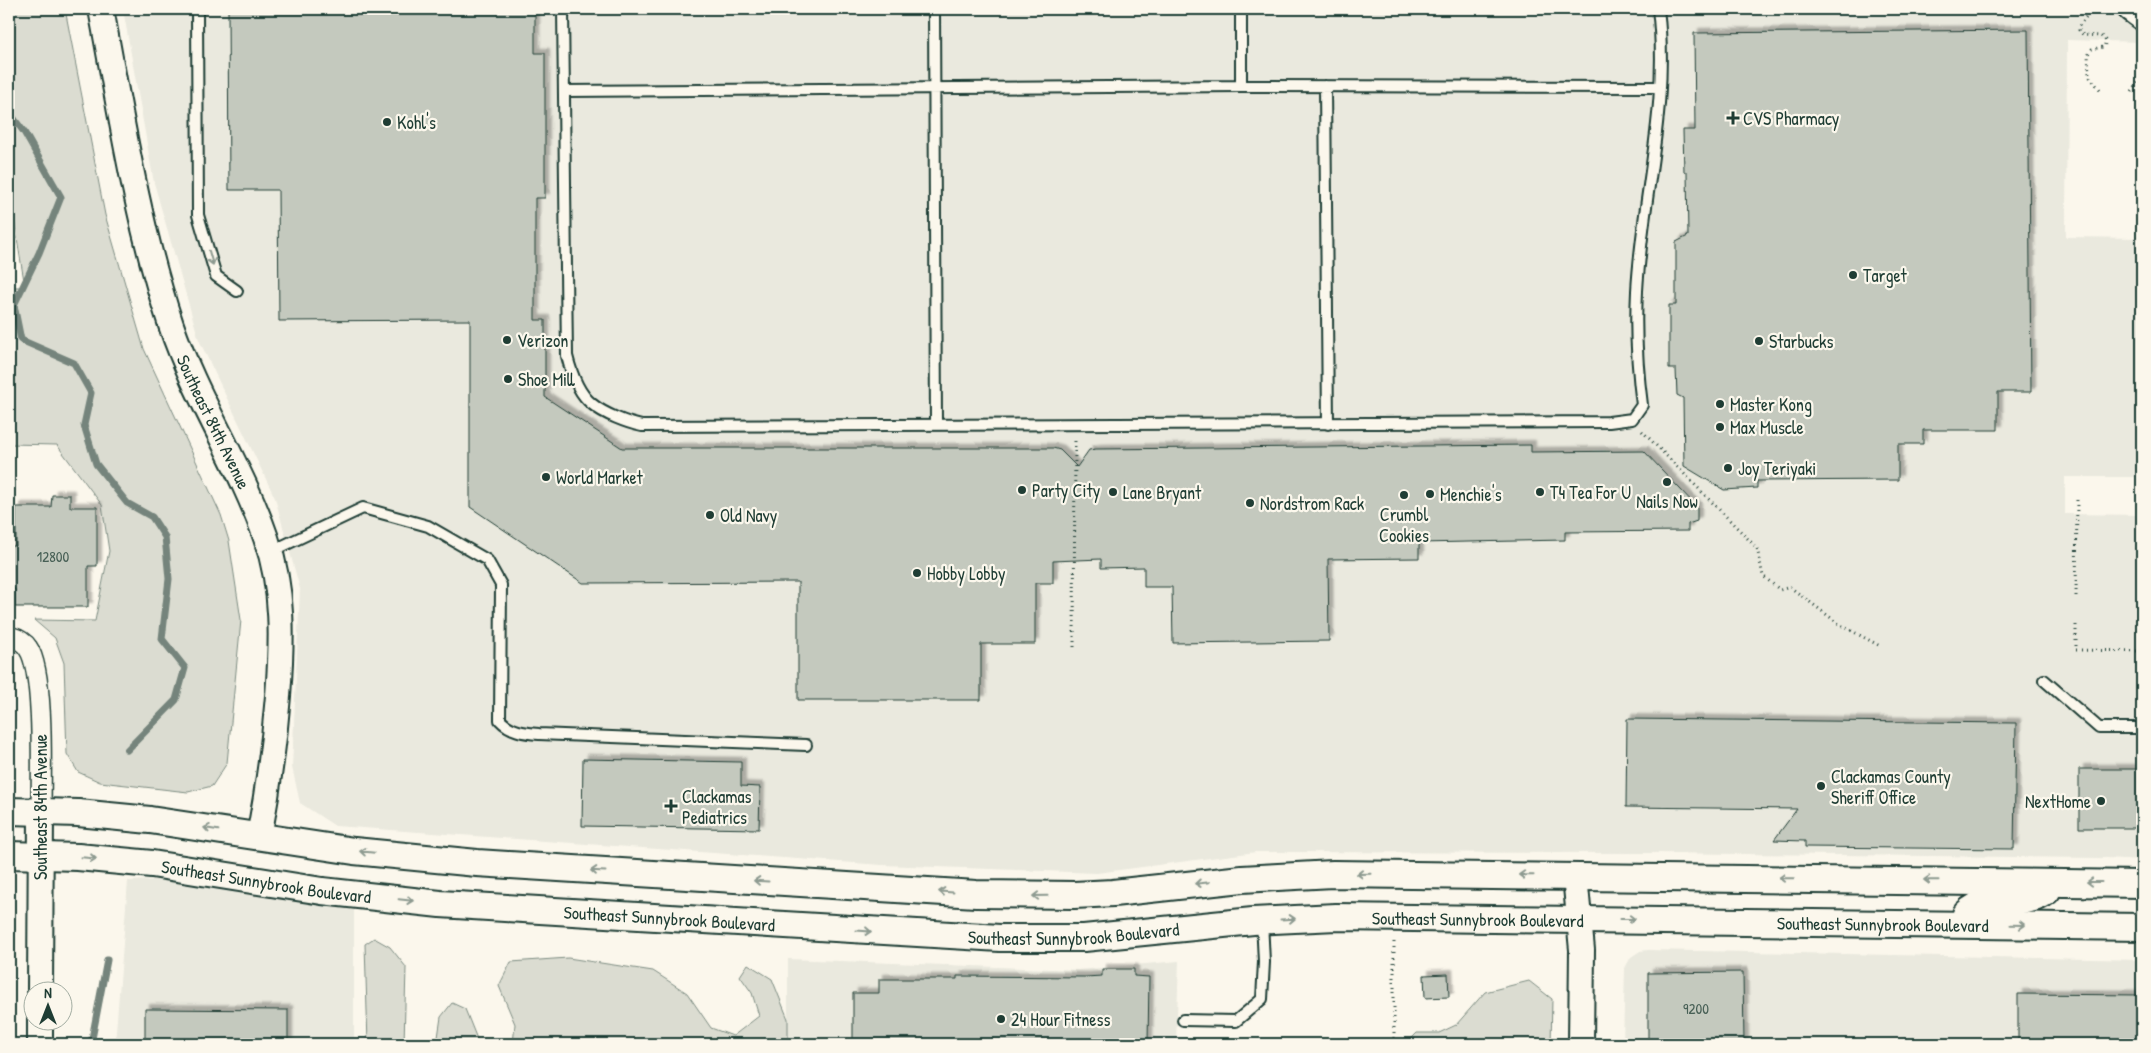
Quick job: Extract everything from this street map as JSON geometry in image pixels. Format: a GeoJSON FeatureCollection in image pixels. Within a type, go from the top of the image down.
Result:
{"type":"FeatureCollection","features":[{"type":"Feature","properties":{"kind":"main road","name":"Southeast Sunnybrook Boulevard"},"geometry":{"type":"LineString","coordinates":[[9,811],[78,813],[150,820],[373,853],[477,863],[1004,895],[1113,893],[1242,879],[1325,874],[2142,884]]}},
{"type":"Feature","properties":{"kind":"main road","name":"Southeast Sunnybrook Boulevard"},"geometry":{"type":"LineString","coordinates":[[9,855],[40,855],[152,864],[322,891],[440,904],[1010,939],[1062,939],[1122,935],[1262,920],[1394,917],[2142,927]]}},
{"type":"Feature","properties":{"kind":"main road"},"geometry":{"type":"LineString","coordinates":[[1964,924],[1966,914],[1980,903],[1992,900],[2029,900],[2038,898],[2057,882]]}},
{"type":"Feature","properties":{"kind":"street","name":"Southeast 84th Avenue"},"geometry":{"type":"LineString","coordinates":[[101,9],[143,223],[164,303],[193,380],[257,515],[270,552],[279,596],[281,644],[274,736],[268,788],[259,837]]}},
{"type":"Feature","properties":{"kind":"street"},"geometry":{"type":"LineString","coordinates":[[2130,9],[2142,18]]}},
{"type":"Feature","properties":{"kind":"street","name":"Southeast 84th Avenue"},"geometry":{"type":"LineString","coordinates":[[9,636],[20,640],[28,647],[36,665],[40,706],[40,980]]}},
{"type":"Feature","properties":{"kind":"street"},"geometry":{"type":"LineString","coordinates":[[1575,876],[1582,950],[1582,1044]]}},
{"type":"Feature","properties":{"kind":"street"},"geometry":{"type":"LineString","coordinates":[[40,1030],[40,1044]]}},
{"type":"Feature","properties":{"kind":"lane"},"geometry":{"type":"LineString","coordinates":[[197,9],[198,215],[216,276],[237,291]]}},
{"type":"Feature","properties":{"kind":"lane"},"geometry":{"type":"LineString","coordinates":[[563,9],[567,356],[577,384],[591,404],[629,424],[642,426],[1328,424],[1609,422],[1632,419],[1642,405],[1636,358],[1637,290],[1657,132],[1662,52],[1658,9]]}},
{"type":"Feature","properties":{"kind":"lane"},"geometry":{"type":"LineString","coordinates":[[934,9],[936,424]]}},
{"type":"Feature","properties":{"kind":"lane"},"geometry":{"type":"LineString","coordinates":[[1241,9],[1241,86]]}},
{"type":"Feature","properties":{"kind":"lane"},"geometry":{"type":"LineString","coordinates":[[564,91],[1241,86],[1660,87]]}},
{"type":"Feature","properties":{"kind":"lane"},"geometry":{"type":"LineString","coordinates":[[1325,86],[1328,424]]}},
{"type":"Feature","properties":{"kind":"lane"},"geometry":{"type":"LineString","coordinates":[[270,552],[363,508],[428,526],[487,560],[501,585],[500,720],[506,727],[539,734],[806,745]]}},
{"type":"Feature","properties":{"kind":"lane"},"geometry":{"type":"LineString","coordinates":[[2044,680],[2098,728],[2142,728]]}},
{"type":"Feature","properties":{"kind":"lane"},"geometry":{"type":"LineString","coordinates":[[1183,1020],[1236,1021],[1262,998],[1264,962],[1262,920]]}},
{"type":"Feature","properties":{"kind":"path"},"geometry":{"type":"LineString","coordinates":[[2092,9],[2079,26],[2079,30],[2083,34],[2101,36],[2106,40],[2104,46],[2092,49],[2088,54],[2089,76],[2102,92]]}},
{"type":"Feature","properties":{"kind":"path"},"geometry":{"type":"LineString","coordinates":[[2132,92],[2142,76]]}},
{"type":"Feature","properties":{"kind":"path"},"geometry":{"type":"LineString","coordinates":[[1632,419],[1648,440],[1757,548],[1763,576],[1780,590],[1790,586],[1839,624],[1880,646]]}},
{"type":"Feature","properties":{"kind":"path"},"geometry":{"type":"LineString","coordinates":[[1074,647],[1075,424]]}},
{"type":"Feature","properties":{"kind":"path"},"geometry":{"type":"LineString","coordinates":[[2076,596],[2077,498]]}},
{"type":"Feature","properties":{"kind":"path"},"geometry":{"type":"LineString","coordinates":[[2076,625],[2076,650],[2142,651]]}},
{"type":"Feature","properties":{"kind":"path"},"geometry":{"type":"LineString","coordinates":[[1394,917],[1394,1044]]}},
{"type":"Feature","properties":{"kind":"shaded area"},"geometry":{"type":"Polygon","coordinates":[[[9,9],[65,9],[105,215],[144,349],[221,515],[229,541],[241,620],[227,763],[212,786],[188,792],[100,782],[78,772],[67,754],[64,663],[55,638],[34,620],[95,621],[109,551],[102,505],[57,445],[9,444],[9,287],[25,287],[9,189],[9,9]]]}},
{"type":"Feature","properties":{"kind":"shaded area"},"geometry":{"type":"Polygon","coordinates":[[[123,9],[2142,9],[2142,42],[2067,40],[2066,237],[2142,238],[2142,477],[2065,477],[2065,514],[2142,515],[2142,860],[1651,853],[1256,852],[1097,873],[882,865],[335,826],[300,803],[292,767],[300,589],[275,498],[199,340],[154,183],[123,9]]]}},
{"type":"Feature","properties":{"kind":"shaded area"},"geometry":{"type":"Polygon","coordinates":[[[156,880],[354,910],[354,1044],[115,1044],[128,881],[156,880]]]}},
{"type":"Feature","properties":{"kind":"shaded area"},"geometry":{"type":"Polygon","coordinates":[[[374,938],[390,947],[406,967],[404,1044],[368,1044],[365,944],[374,938]]]}},
{"type":"Feature","properties":{"kind":"shaded area"},"geometry":{"type":"Polygon","coordinates":[[[1640,951],[2142,960],[2142,1044],[1623,1044],[1625,968],[1631,957],[1640,951]]]}},
{"type":"Feature","properties":{"kind":"shaded area"},"geometry":{"type":"Polygon","coordinates":[[[568,958],[653,971],[687,993],[711,1028],[733,1036],[759,1016],[752,993],[740,976],[748,964],[772,979],[788,1019],[788,1044],[513,1044],[515,1024],[499,986],[511,962],[568,958]]]}},
{"type":"Feature","properties":{"kind":"shaded area","name":"24 Hour Fitness"},"geometry":{"type":"Polygon","coordinates":[[[788,959],[1078,970],[1179,961],[1176,1044],[788,1044],[788,959]]]}},
{"type":"Feature","properties":{"kind":"shaded area"},"geometry":{"type":"Polygon","coordinates":[[[1529,981],[1552,999],[1551,1044],[1406,1044],[1417,1033],[1439,1033],[1456,1025],[1485,992],[1529,981]]]}},
{"type":"Feature","properties":{"kind":"shaded area"},"geometry":{"type":"Polygon","coordinates":[[[452,1003],[465,1009],[479,1044],[437,1044],[441,1017],[452,1003]]]}},
{"type":"Feature","properties":{"kind":"building"},"geometry":{"type":"Polygon","coordinates":[[[228,9],[535,9],[535,53],[545,53],[545,198],[535,198],[535,320],[545,320],[545,397],[622,448],[1053,448],[1060,450],[1077,467],[1089,450],[1096,449],[1531,445],[1531,452],[1644,451],[1697,507],[1697,521],[1688,524],[1688,531],[1565,532],[1565,540],[1419,543],[1419,558],[1328,559],[1329,641],[1173,643],[1172,587],[1144,587],[1144,567],[1101,568],[1101,559],[1053,561],[1053,583],[1035,583],[1035,644],[981,644],[981,700],[798,700],[798,582],[583,583],[470,507],[470,320],[279,321],[278,190],[229,190],[228,9]]]}},
{"type":"Feature","properties":{"kind":"building","name":"Target"},"geometry":{"type":"Polygon","coordinates":[[[2028,30],[2031,392],[1998,392],[1998,430],[1923,430],[1923,444],[1898,444],[1898,480],[1757,481],[1757,488],[1724,490],[1684,466],[1683,398],[1677,395],[1676,369],[1669,369],[1669,305],[1676,305],[1676,242],[1688,236],[1687,172],[1684,172],[1683,130],[1695,130],[1694,33],[2028,30]]]}},
{"type":"Feature","properties":{"kind":"building"},"geometry":{"type":"Polygon","coordinates":[[[52,495],[70,495],[70,507],[97,507],[97,566],[88,566],[88,607],[15,607],[15,589],[9,589],[9,546],[16,546],[16,507],[51,507],[52,495]]]}},
{"type":"Feature","properties":{"kind":"building","name":"Clackamas County Sheriff Office"},"geometry":{"type":"Polygon","coordinates":[[[1627,719],[2016,723],[2014,849],[1805,847],[1805,841],[1774,840],[1797,809],[1626,807],[1627,719]]]}},
{"type":"Feature","properties":{"kind":"building","name":"Clackamas Pediatrics"},"geometry":{"type":"Polygon","coordinates":[[[583,759],[741,762],[741,786],[760,787],[759,829],[582,826],[583,759]]]}},
{"type":"Feature","properties":{"kind":"building"},"geometry":{"type":"Polygon","coordinates":[[[2079,769],[2142,769],[2142,828],[2079,828],[2079,769]]]}},
{"type":"Feature","properties":{"kind":"building","name":"24 Hour Fitness"},"geometry":{"type":"Polygon","coordinates":[[[1102,969],[1134,969],[1134,976],[1149,977],[1148,1044],[853,1044],[853,993],[879,993],[879,979],[957,979],[957,976],[1085,977],[1102,976],[1102,969]]]}},
{"type":"Feature","properties":{"kind":"building"},"geometry":{"type":"Polygon","coordinates":[[[1743,972],[1744,1044],[1648,1044],[1648,973],[1743,972]]]}},
{"type":"Feature","properties":{"kind":"building"},"geometry":{"type":"Polygon","coordinates":[[[1448,974],[1449,997],[1425,998],[1424,975],[1448,974]]]}},
{"type":"Feature","properties":{"kind":"building"},"geometry":{"type":"Polygon","coordinates":[[[2018,994],[2142,995],[2142,1044],[2018,1044],[2018,994]]]}},
{"type":"Feature","properties":{"kind":"building"},"geometry":{"type":"Polygon","coordinates":[[[145,1009],[288,1010],[288,1044],[145,1044],[145,1009]]]}},
{"type":"Feature","properties":{"kind":"waterway"},"geometry":{"type":"LineString","coordinates":[[9,112],[24,132],[61,197],[39,253],[14,305],[21,340],[74,363],[91,393],[84,425],[96,464],[127,503],[152,517],[165,537],[169,579],[162,639],[185,668],[176,700],[127,750]]}},
{"type":"Feature","properties":{"kind":"waterway"},"geometry":{"type":"LineString","coordinates":[[91,1044],[107,960]]}},
{"type":"Feature","properties":{"kind":"place","name":"CVS Pharmacy"},"geometry":{"type":"Point","coordinates":[1733,118]}},
{"type":"Feature","properties":{"kind":"place","name":"Kohl's"},"geometry":{"type":"Point","coordinates":[387,122]}},
{"type":"Feature","properties":{"kind":"place","name":"Target"},"geometry":{"type":"Point","coordinates":[1853,275]}},
{"type":"Feature","properties":{"kind":"place","name":"Verizon"},"geometry":{"type":"Point","coordinates":[507,340]}},
{"type":"Feature","properties":{"kind":"place","name":"Starbucks"},"geometry":{"type":"Point","coordinates":[1759,341]}},
{"type":"Feature","properties":{"kind":"place","name":"Shoe Mill"},"geometry":{"type":"Point","coordinates":[508,379]}},
{"type":"Feature","properties":{"kind":"place","name":"Master Kong"},"geometry":{"type":"Point","coordinates":[1720,404]}},
{"type":"Feature","properties":{"kind":"place","name":"Max Muscle"},"geometry":{"type":"Point","coordinates":[1720,427]}},
{"type":"Feature","properties":{"kind":"place","name":"Joy Teriyaki"},"geometry":{"type":"Point","coordinates":[1728,468]}},
{"type":"Feature","properties":{"kind":"place","name":"World Market"},"geometry":{"type":"Point","coordinates":[546,477]}},
{"type":"Feature","properties":{"kind":"place","name":"Nails Now"},"geometry":{"type":"Point","coordinates":[1667,482]}},
{"type":"Feature","properties":{"kind":"place","name":"Party City"},"geometry":{"type":"Point","coordinates":[1022,490]}},
{"type":"Feature","properties":{"kind":"place","name":"Lane Bryant"},"geometry":{"type":"Point","coordinates":[1113,492]}},
{"type":"Feature","properties":{"kind":"place","name":"T4 Tea For U"},"geometry":{"type":"Point","coordinates":[1540,492]}},
{"type":"Feature","properties":{"kind":"place","name":"Menchie's"},"geometry":{"type":"Point","coordinates":[1430,494]}},
{"type":"Feature","properties":{"kind":"place","name":"Crumbl Cookies"},"geometry":{"type":"Point","coordinates":[1404,495]}},
{"type":"Feature","properties":{"kind":"place","name":"Nordstrom Rack"},"geometry":{"type":"Point","coordinates":[1250,503]}},
{"type":"Feature","properties":{"kind":"place","name":"Old Navy"},"geometry":{"type":"Point","coordinates":[710,515]}},
{"type":"Feature","properties":{"kind":"place","name":"Hobby Lobby"},"geometry":{"type":"Point","coordinates":[917,573]}},
{"type":"Feature","properties":{"kind":"place","name":"Clackamas County Sheriff Office"},"geometry":{"type":"Point","coordinates":[1821,786]}},
{"type":"Feature","properties":{"kind":"place","name":"NextHome"},"geometry":{"type":"Point","coordinates":[2101,801]}},
{"type":"Feature","properties":{"kind":"place","name":"Clackamas Pediatrics"},"geometry":{"type":"Point","coordinates":[671,806]}},
{"type":"Feature","properties":{"kind":"place","name":"24 Hour Fitness"},"geometry":{"type":"Point","coordinates":[1001,1019]}}]}
